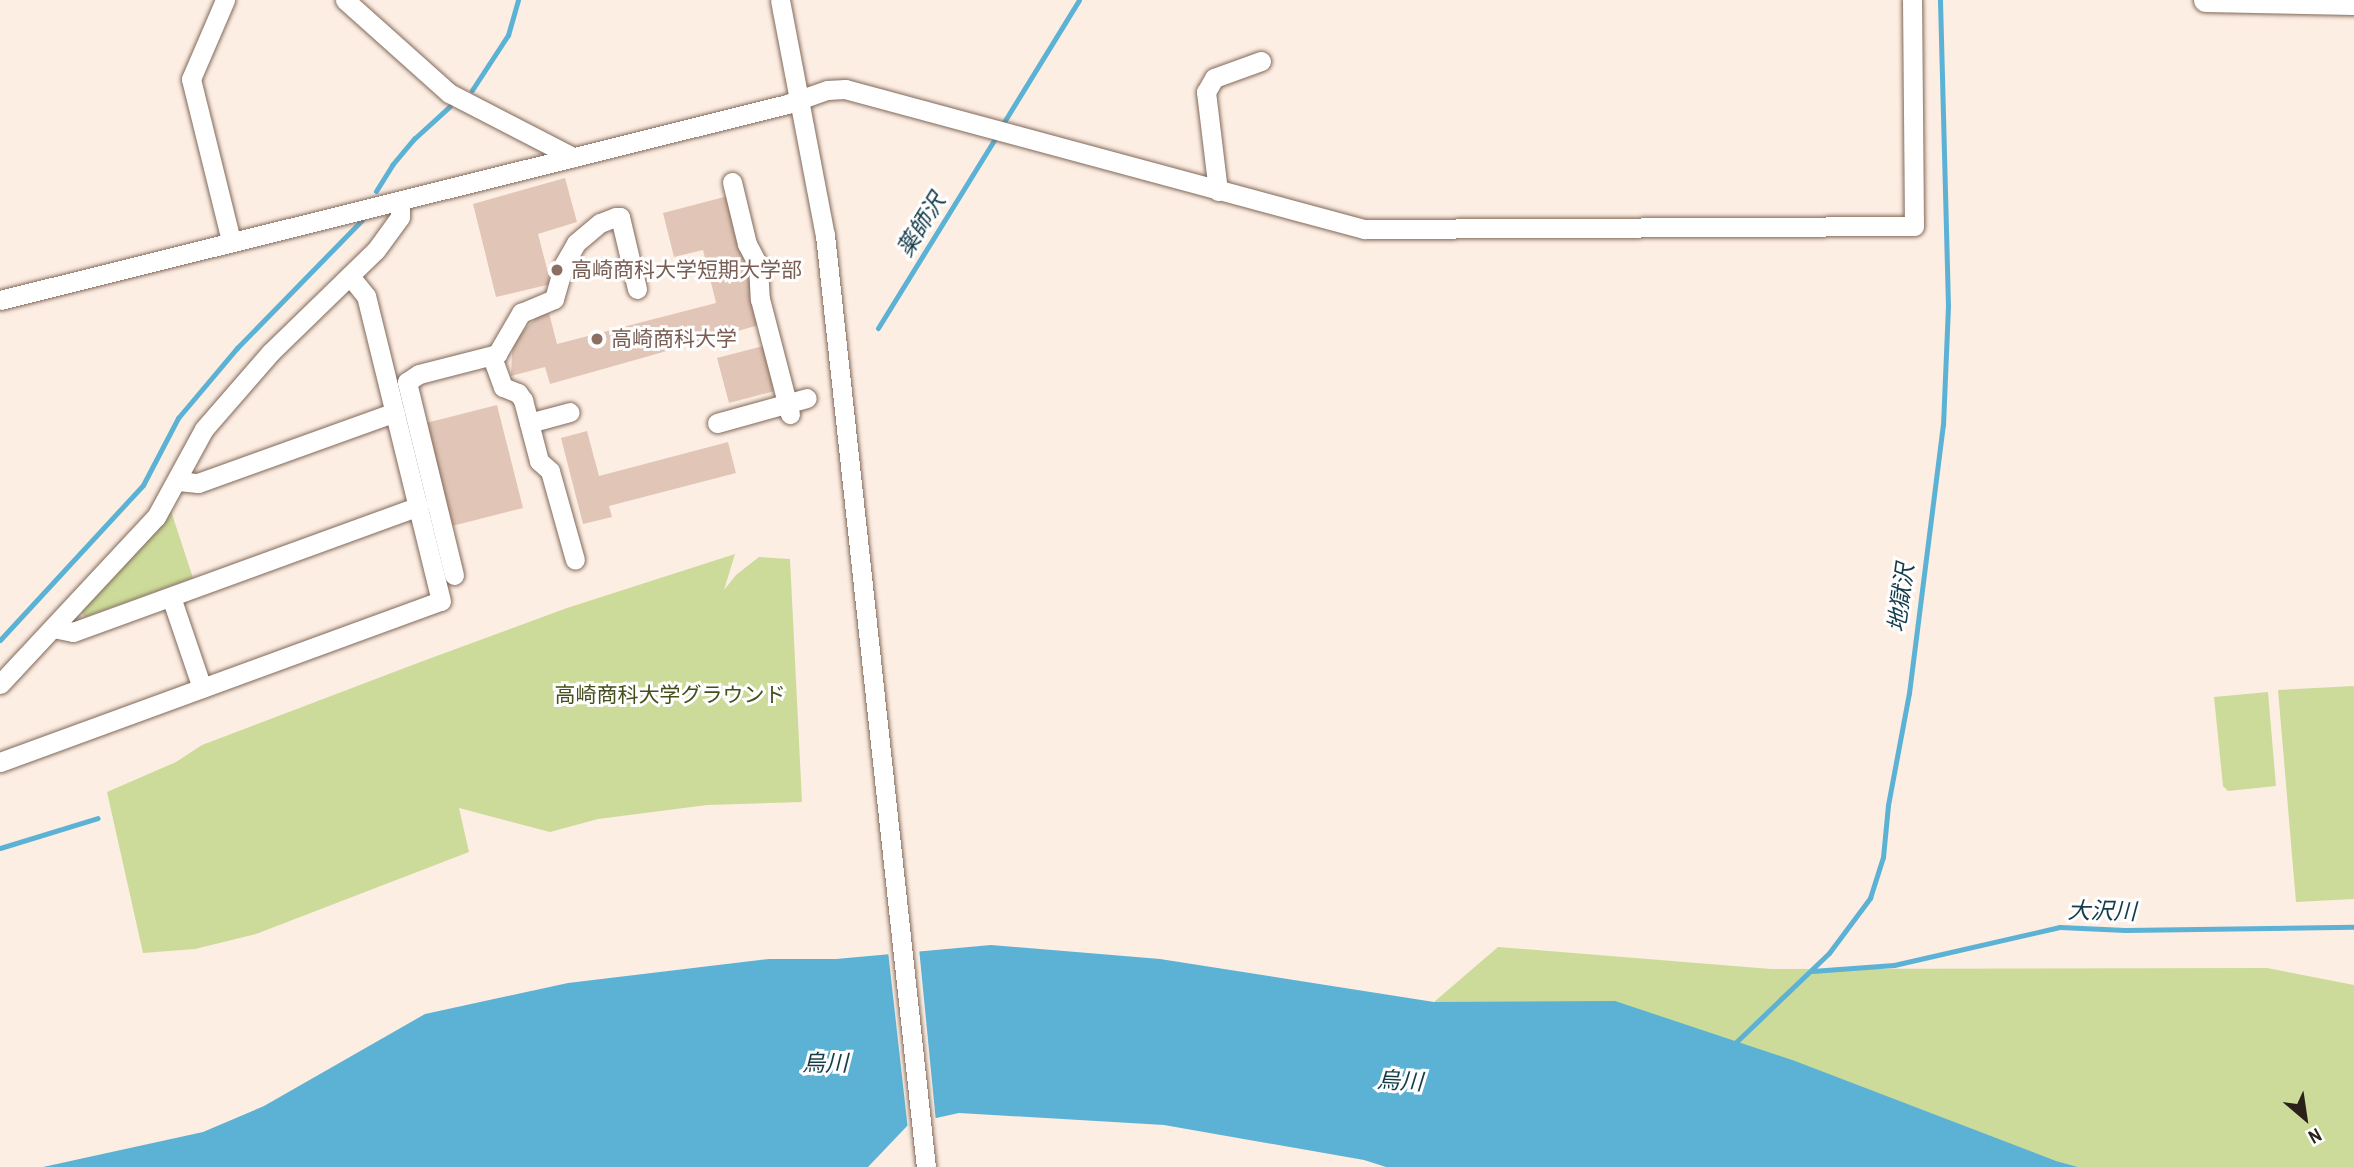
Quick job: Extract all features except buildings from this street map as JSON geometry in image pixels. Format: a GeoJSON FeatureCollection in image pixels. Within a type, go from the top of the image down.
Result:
{"type":"FeatureCollection","features":[{"type":"Feature","properties":{"kind":"main road"},"geometry":{"type":"LineString","coordinates":[[2206,0],[2354,3]]}},
{"type":"Feature","properties":{"kind":"street"},"geometry":{"type":"LineString","coordinates":[[225,0],[191,79],[231,241]]}},
{"type":"Feature","properties":{"kind":"street"},"geometry":{"type":"LineString","coordinates":[[780,0],[825,235],[885,769],[926,1167]]}},
{"type":"Feature","properties":{"kind":"street"},"geometry":{"type":"LineString","coordinates":[[0,300],[799,101],[827,90],[845,89],[1364,229],[1914,226],[1912,0]]}},
{"type":"Feature","properties":{"kind":"street"},"geometry":{"type":"LineString","coordinates":[[346,1],[449,93],[573,157]]}},
{"type":"Feature","properties":{"kind":"street"},"geometry":{"type":"LineString","coordinates":[[1219,191],[1206,92],[1214,78],[1261,61]]}},
{"type":"Feature","properties":{"kind":"street"},"geometry":{"type":"LineString","coordinates":[[717,423],[795,405],[760,299],[758,265],[747,244],[732,182]]}},
{"type":"Feature","properties":{"kind":"street"},"geometry":{"type":"LineString","coordinates":[[0,684],[156,517],[204,429],[271,352],[351,276],[395,225],[401,210],[400,202]]}},
{"type":"Feature","properties":{"kind":"street"},"geometry":{"type":"LineString","coordinates":[[454,575],[407,382],[419,374],[492,357],[503,349],[514,320],[521,313],[554,299],[570,251],[600,223],[620,217],[637,289]]}},
{"type":"Feature","properties":{"kind":"street"},"geometry":{"type":"LineString","coordinates":[[0,762],[442,601],[366,296],[351,276]]}},
{"type":"Feature","properties":{"kind":"street"},"geometry":{"type":"LineString","coordinates":[[492,357],[503,387],[518,393],[523,400],[539,461],[550,471],[575,560]]}},
{"type":"Feature","properties":{"kind":"street"},"geometry":{"type":"LineString","coordinates":[[178,481],[198,483],[395,412]]}},
{"type":"Feature","properties":{"kind":"street"},"geometry":{"type":"LineString","coordinates":[[529,423],[570,412]]}},
{"type":"Feature","properties":{"kind":"street"},"geometry":{"type":"LineString","coordinates":[[53,628],[73,632],[419,506]]}},
{"type":"Feature","properties":{"kind":"street"},"geometry":{"type":"LineString","coordinates":[[171,597],[202,688]]}},
{"type":"Feature","properties":{"kind":"green space"},"geometry":{"type":"Polygon","coordinates":[[[171,511],[193,578],[85,617],[81,611],[165,522],[171,511]]]}},
{"type":"Feature","properties":{"kind":"green space","name":"高崎商科大学グラウンド"},"geometry":{"type":"Polygon","coordinates":[[[735,554],[724,590],[736,575],[759,557],[790,559],[802,802],[707,805],[598,819],[550,832],[459,808],[469,852],[256,934],[195,949],[143,953],[107,792],[176,762],[202,745],[423,661],[567,608],[735,554]]]}},
{"type":"Feature","properties":{"kind":"green space"},"geometry":{"type":"Polygon","coordinates":[[[2354,686],[2354,899],[2296,902],[2278,690],[2354,686]]]}},
{"type":"Feature","properties":{"kind":"green space"},"geometry":{"type":"Polygon","coordinates":[[[2268,692],[2276,786],[2228,791],[2223,786],[2214,697],[2268,692]]]}},
{"type":"Feature","properties":{"kind":"green space"},"geometry":{"type":"Polygon","coordinates":[[[1498,947],[1771,969],[2267,968],[2354,985],[2354,1167],[2078,1167],[1434,1002],[1498,947]]]}},
{"type":"Feature","properties":{"kind":"water","name":"烏川"},"geometry":{"type":"Polygon","coordinates":[[[991,945],[1160,959],[1434,1002],[1615,1001],[1795,1061],[2078,1167],[1386,1167],[1364,1160],[1164,1125],[959,1113],[909,1124],[868,1167],[43,1167],[203,1132],[264,1106],[425,1014],[568,983],[769,959],[836,959],[991,945]]]}},
{"type":"Feature","properties":{"kind":"pier"},"geometry":{"type":"Polygon","coordinates":[[[919,948],[936,1122],[908,1130],[888,951],[919,948]]]}},
{"type":"Feature","properties":{"kind":"waterway"},"geometry":{"type":"LineString","coordinates":[[472,90],[508,35],[518,0]]}},
{"type":"Feature","properties":{"kind":"waterway","name":"薬師沢"},"geometry":{"type":"LineString","coordinates":[[1004,122],[1079,0]]}},
{"type":"Feature","properties":{"kind":"waterway","name":"地獄沢"},"geometry":{"type":"LineString","coordinates":[[1733,1045],[1829,953],[1870,898],[1883,857],[1888,805],[1909,693],[1943,425],[1948,306],[1940,0]]}},
{"type":"Feature","properties":{"kind":"waterway"},"geometry":{"type":"LineString","coordinates":[[376,191],[392,165],[415,138],[450,106]]}},
{"type":"Feature","properties":{"kind":"waterway","name":"薬師沢"},"geometry":{"type":"LineString","coordinates":[[878,328],[994,140]]}},
{"type":"Feature","properties":{"kind":"waterway"},"geometry":{"type":"LineString","coordinates":[[0,640],[143,485],[178,418],[237,348],[362,220]]}},
{"type":"Feature","properties":{"kind":"waterway","name":"薬師沢"},"geometry":{"type":"LineString","coordinates":[[0,848],[98,818]]}},
{"type":"Feature","properties":{"kind":"waterway","name":"大沢川"},"geometry":{"type":"LineString","coordinates":[[1812,971],[1894,965],[2060,927],[2125,930],[2354,927]]}},
{"type":"Feature","properties":{"kind":"place","name":"高崎商科大学短期大学部"},"geometry":{"type":"Point","coordinates":[557,270]}},
{"type":"Feature","properties":{"kind":"place","name":"高崎商科大学"},"geometry":{"type":"Point","coordinates":[597,339]}}]}
